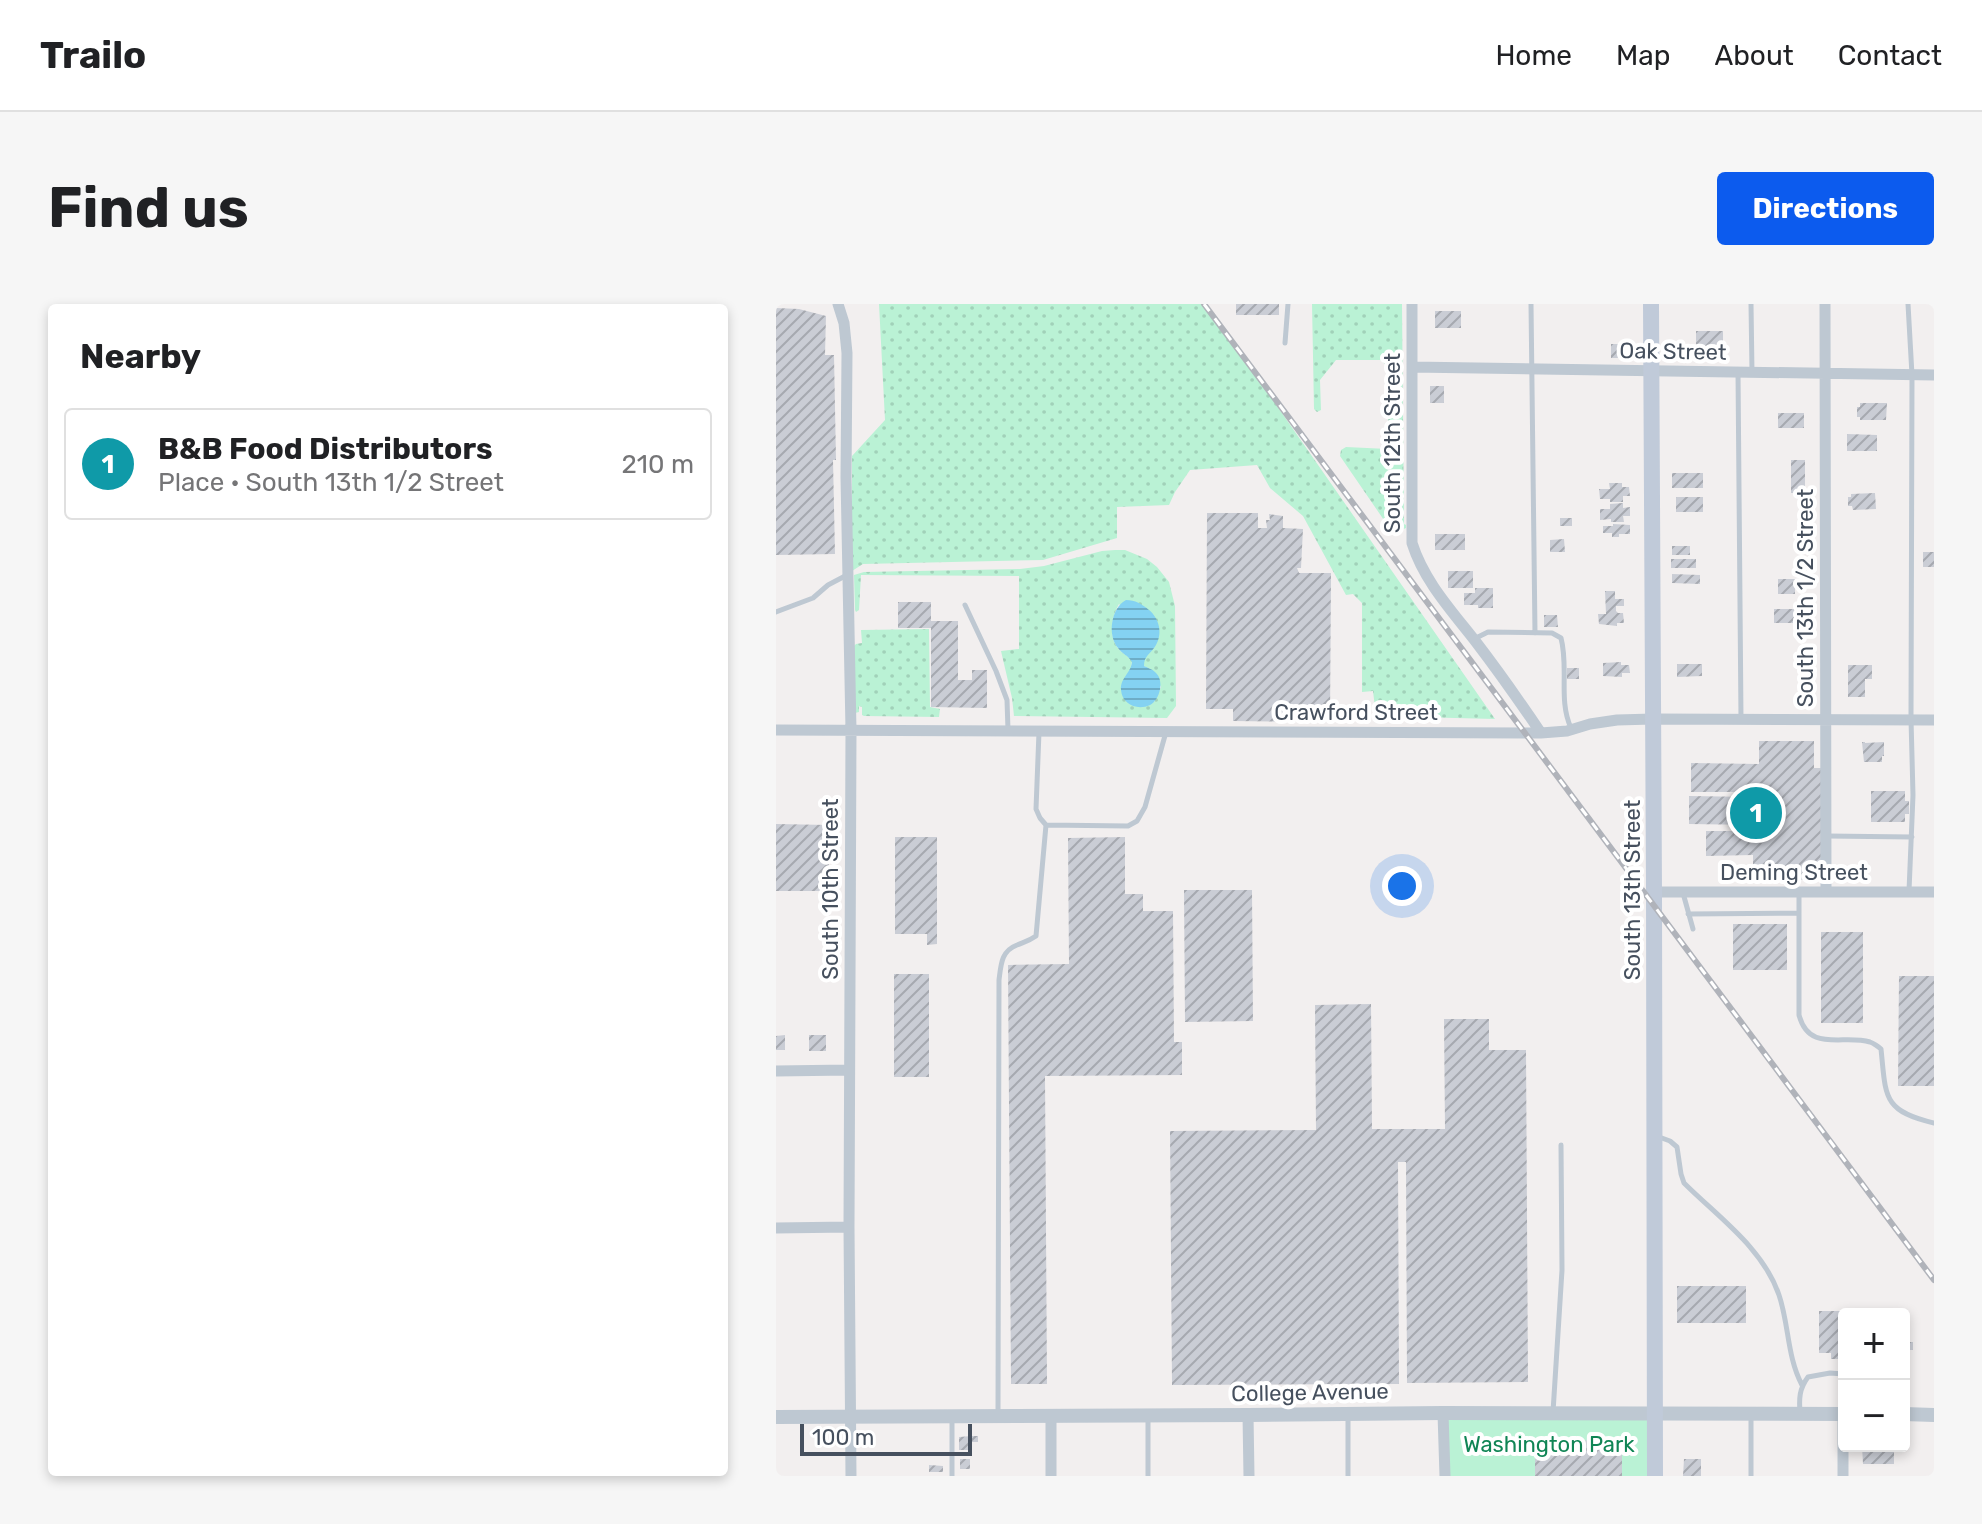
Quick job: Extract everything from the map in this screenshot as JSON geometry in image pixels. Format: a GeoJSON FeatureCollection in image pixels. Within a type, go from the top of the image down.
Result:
{"type":"FeatureCollection","features":[{"type":"Feature","properties":{"kind":"main road","name":"South 13th Street"},"geometry":{"type":"LineString","coordinates":[[1651,304],[1655,1476]]}},
{"type":"Feature","properties":{"kind":"street","name":"South 10th Street"},"geometry":{"type":"LineString","coordinates":[[838,304],[844,323],[847,353],[851,730],[851,1476]]}},
{"type":"Feature","properties":{"kind":"street","name":"South 12th Street"},"geometry":{"type":"LineString","coordinates":[[1412,304],[1412,543],[1429,582],[1513,690],[1541,733]]}},
{"type":"Feature","properties":{"kind":"street","name":"South 13th 1/2 Street"},"geometry":{"type":"LineString","coordinates":[[1825,304],[1826,892]]}},
{"type":"Feature","properties":{"kind":"street","name":"Oak Street"},"geometry":{"type":"LineString","coordinates":[[1412,367],[1934,375]]}},
{"type":"Feature","properties":{"kind":"street","name":"Crawford Street"},"geometry":{"type":"LineString","coordinates":[[776,730],[1541,733],[1617,720],[1934,720]]}},
{"type":"Feature","properties":{"kind":"street","name":"Deming Street"},"geometry":{"type":"LineString","coordinates":[[1654,892],[1934,892]]}},
{"type":"Feature","properties":{"kind":"street"},"geometry":{"type":"LineString","coordinates":[[776,1071],[849,1070]]}},
{"type":"Feature","properties":{"kind":"street"},"geometry":{"type":"LineString","coordinates":[[776,1228],[849,1227]]}},
{"type":"Feature","properties":{"kind":"street"},"geometry":{"type":"LineString","coordinates":[[1443,1413],[1445,1476]]}},
{"type":"Feature","properties":{"kind":"street","name":"College Avenue"},"geometry":{"type":"LineString","coordinates":[[776,1417],[1838,1414]]}},
{"type":"Feature","properties":{"kind":"street"},"geometry":{"type":"LineString","coordinates":[[1910,1414],[1934,1415]]}},
{"type":"Feature","properties":{"kind":"street"},"geometry":{"type":"LineString","coordinates":[[1248,1415],[1249,1476]]}},
{"type":"Feature","properties":{"kind":"street"},"geometry":{"type":"LineString","coordinates":[[1051,1416],[1051,1476]]}},
{"type":"Feature","properties":{"kind":"street"},"geometry":{"type":"LineString","coordinates":[[1843,1452],[1843,1476]]}},
{"type":"Feature","properties":{"kind":"lane"},"geometry":{"type":"LineString","coordinates":[[1285,343],[1288,304]]}},
{"type":"Feature","properties":{"kind":"lane"},"geometry":{"type":"LineString","coordinates":[[1531,304],[1535,633]]}},
{"type":"Feature","properties":{"kind":"lane"},"geometry":{"type":"LineString","coordinates":[[1751,304],[1752,373]]}},
{"type":"Feature","properties":{"kind":"lane"},"geometry":{"type":"LineString","coordinates":[[1908,304],[1912,375],[1912,837],[1909,892]]}},
{"type":"Feature","properties":{"kind":"lane"},"geometry":{"type":"LineString","coordinates":[[1738,372],[1741,719]]}},
{"type":"Feature","properties":{"kind":"lane"},"geometry":{"type":"LineString","coordinates":[[776,612],[813,598],[828,585],[848,575]]}},
{"type":"Feature","properties":{"kind":"lane"},"geometry":{"type":"LineString","coordinates":[[965,605],[1007,700],[1008,731]]}},
{"type":"Feature","properties":{"kind":"lane"},"geometry":{"type":"LineString","coordinates":[[1474,639],[1488,632],[1552,633],[1561,638],[1565,651],[1564,714],[1572,730]]}},
{"type":"Feature","properties":{"kind":"lane"},"geometry":{"type":"LineString","coordinates":[[998,1416],[999,980],[1001,961],[1006,951],[1036,936],[1046,825],[1036,809],[1039,731]]}},
{"type":"Feature","properties":{"kind":"lane"},"geometry":{"type":"LineString","coordinates":[[1046,825],[1128,826],[1137,821],[1145,807],[1166,731]]}},
{"type":"Feature","properties":{"kind":"lane"},"geometry":{"type":"LineString","coordinates":[[1826,836],[1912,837]]}},
{"type":"Feature","properties":{"kind":"lane"},"geometry":{"type":"LineString","coordinates":[[1799,891],[1799,1015],[1802,1026],[1808,1034],[1819,1038],[1872,1042],[1881,1049],[1885,1087],[1891,1101],[1898,1109],[1934,1123]]}},
{"type":"Feature","properties":{"kind":"lane"},"geometry":{"type":"LineString","coordinates":[[1682,892],[1693,929]]}},
{"type":"Feature","properties":{"kind":"lane"},"geometry":{"type":"LineString","coordinates":[[1688,914],[1799,913]]}},
{"type":"Feature","properties":{"kind":"lane"},"geometry":{"type":"LineString","coordinates":[[1654,1136],[1674,1144],[1679,1152],[1684,1183],[1764,1263],[1780,1297],[1792,1358],[1802,1385]]}},
{"type":"Feature","properties":{"kind":"lane"},"geometry":{"type":"LineString","coordinates":[[1553,1413],[1562,1270],[1561,1145]]}},
{"type":"Feature","properties":{"kind":"lane"},"geometry":{"type":"LineString","coordinates":[[1800,1414],[1799,1395],[1808,1377],[1838,1374]]}},
{"type":"Feature","properties":{"kind":"lane"},"geometry":{"type":"LineString","coordinates":[[1751,1413],[1751,1476]]}},
{"type":"Feature","properties":{"kind":"lane"},"geometry":{"type":"LineString","coordinates":[[1348,1414],[1348,1476]]}},
{"type":"Feature","properties":{"kind":"lane"},"geometry":{"type":"LineString","coordinates":[[952,1416],[952,1476]]}},
{"type":"Feature","properties":{"kind":"lane"},"geometry":{"type":"LineString","coordinates":[[1148,1416],[1148,1476]]}},
{"type":"Feature","properties":{"kind":"green space"},"geometry":{"type":"Polygon","coordinates":[[[879,304],[1206,304],[1495,719],[1376,716],[1373,691],[1362,692],[1362,603],[1353,594],[1346,595],[1303,516],[1270,488],[1257,465],[1190,470],[1169,505],[1117,507],[1117,538],[1043,560],[863,564],[852,571],[852,456],[885,420],[879,304]]]}},
{"type":"Feature","properties":{"kind":"green space"},"geometry":{"type":"Polygon","coordinates":[[[1312,304],[1402,304],[1406,528],[1397,532],[1388,526],[1340,456],[1341,450],[1346,447],[1388,449],[1388,366],[1380,360],[1336,360],[1320,380],[1321,410],[1317,412],[1314,409],[1312,304]]]}},
{"type":"Feature","properties":{"kind":"green space"},"geometry":{"type":"Polygon","coordinates":[[[1125,550],[1147,559],[1169,582],[1175,606],[1176,706],[1167,718],[1014,716],[1001,651],[1019,649],[1019,576],[861,575],[859,610],[855,610],[854,575],[864,572],[1020,569],[1102,551],[1125,550]],[[1119,604],[1114,614],[1113,638],[1132,661],[1131,670],[1154,702],[1161,687],[1144,663],[1154,648],[1119,604]]]}},
{"type":"Feature","properties":{"kind":"green space"},"geometry":{"type":"Polygon","coordinates":[[[929,629],[930,707],[940,709],[939,717],[864,716],[859,706],[859,712],[855,713],[854,646],[862,643],[861,630],[929,629]]]}},
{"type":"Feature","properties":{"kind":"green space","name":"Washington Park"},"geometry":{"type":"Polygon","coordinates":[[[1443,1413],[1655,1413],[1655,1476],[1445,1476],[1443,1413]]]}},
{"type":"Feature","properties":{"kind":"water"},"geometry":{"type":"Polygon","coordinates":[[[1126,600],[1146,608],[1159,626],[1158,640],[1146,657],[1144,666],[1158,676],[1160,690],[1156,699],[1145,707],[1135,707],[1127,702],[1121,690],[1132,662],[1115,643],[1112,622],[1117,609],[1126,600]]]}},
{"type":"Feature","properties":{"kind":"building"},"geometry":{"type":"Polygon","coordinates":[[[1236,304],[1279,304],[1279,315],[1236,315],[1236,304]]]}},
{"type":"Feature","properties":{"kind":"building"},"geometry":{"type":"Polygon","coordinates":[[[776,308],[799,309],[826,316],[825,355],[834,355],[835,554],[776,555],[776,308]]]}},
{"type":"Feature","properties":{"kind":"building"},"geometry":{"type":"Polygon","coordinates":[[[1435,311],[1461,311],[1461,328],[1435,328],[1435,311]]]}},
{"type":"Feature","properties":{"kind":"building"},"geometry":{"type":"Polygon","coordinates":[[[1696,331],[1723,331],[1723,353],[1696,353],[1696,331]]]}},
{"type":"Feature","properties":{"kind":"building"},"geometry":{"type":"Polygon","coordinates":[[[1611,344],[1637,344],[1637,358],[1611,358],[1611,344]]]}},
{"type":"Feature","properties":{"kind":"building"},"geometry":{"type":"Polygon","coordinates":[[[1430,386],[1444,386],[1444,403],[1430,403],[1430,386]]]}},
{"type":"Feature","properties":{"kind":"building"},"geometry":{"type":"Polygon","coordinates":[[[1860,403],[1887,403],[1886,420],[1860,420],[1857,407],[1860,403]]]}},
{"type":"Feature","properties":{"kind":"building"},"geometry":{"type":"Polygon","coordinates":[[[1778,413],[1804,413],[1804,428],[1778,428],[1778,413]]]}},
{"type":"Feature","properties":{"kind":"building"},"geometry":{"type":"Polygon","coordinates":[[[1847,434],[1877,435],[1877,451],[1847,451],[1847,434]]]}},
{"type":"Feature","properties":{"kind":"building"},"geometry":{"type":"Polygon","coordinates":[[[1791,460],[1805,460],[1805,493],[1791,493],[1791,460]]]}},
{"type":"Feature","properties":{"kind":"building"},"geometry":{"type":"Polygon","coordinates":[[[1672,473],[1703,473],[1703,488],[1672,488],[1672,473]]]}},
{"type":"Feature","properties":{"kind":"building"},"geometry":{"type":"Polygon","coordinates":[[[1609,483],[1622,483],[1622,487],[1629,487],[1630,496],[1623,496],[1623,502],[1600,499],[1599,489],[1610,489],[1609,483]]]}},
{"type":"Feature","properties":{"kind":"building"},"geometry":{"type":"Polygon","coordinates":[[[1875,493],[1876,509],[1853,510],[1852,506],[1848,506],[1851,494],[1875,493]]]}},
{"type":"Feature","properties":{"kind":"building"},"geometry":{"type":"Polygon","coordinates":[[[1676,497],[1703,497],[1703,512],[1676,512],[1676,497]]]}},
{"type":"Feature","properties":{"kind":"building"},"geometry":{"type":"Polygon","coordinates":[[[1623,503],[1623,508],[1630,507],[1630,516],[1623,516],[1624,522],[1600,520],[1600,509],[1610,509],[1610,504],[1623,503]]]}},
{"type":"Feature","properties":{"kind":"building"},"geometry":{"type":"Polygon","coordinates":[[[1207,513],[1258,513],[1258,528],[1267,528],[1269,514],[1283,516],[1283,528],[1303,529],[1301,568],[1297,568],[1299,573],[1331,573],[1330,722],[1233,721],[1233,709],[1206,709],[1207,513]]]}},
{"type":"Feature","properties":{"kind":"building"},"geometry":{"type":"Polygon","coordinates":[[[1560,518],[1572,518],[1572,526],[1560,526],[1560,518]]]}},
{"type":"Feature","properties":{"kind":"building"},"geometry":{"type":"Polygon","coordinates":[[[1630,525],[1630,534],[1612,537],[1612,533],[1603,533],[1603,526],[1630,525]]]}},
{"type":"Feature","properties":{"kind":"building"},"geometry":{"type":"Polygon","coordinates":[[[1435,534],[1465,534],[1465,550],[1435,550],[1435,534]]]}},
{"type":"Feature","properties":{"kind":"building"},"geometry":{"type":"Polygon","coordinates":[[[1564,539],[1565,552],[1550,552],[1550,540],[1564,539]]]}},
{"type":"Feature","properties":{"kind":"building"},"geometry":{"type":"Polygon","coordinates":[[[1672,546],[1690,546],[1690,555],[1672,555],[1672,546]]]}},
{"type":"Feature","properties":{"kind":"building"},"geometry":{"type":"Polygon","coordinates":[[[1923,552],[1934,552],[1934,567],[1923,567],[1923,552]]]}},
{"type":"Feature","properties":{"kind":"building"},"geometry":{"type":"Polygon","coordinates":[[[1671,559],[1696,559],[1696,568],[1671,568],[1671,559]]]}},
{"type":"Feature","properties":{"kind":"building"},"geometry":{"type":"Polygon","coordinates":[[[1448,571],[1473,571],[1473,588],[1448,588],[1448,571]]]}},
{"type":"Feature","properties":{"kind":"building"},"geometry":{"type":"Polygon","coordinates":[[[1672,574],[1700,575],[1700,584],[1672,583],[1672,574]]]}},
{"type":"Feature","properties":{"kind":"building"},"geometry":{"type":"Polygon","coordinates":[[[1778,579],[1795,579],[1795,594],[1778,594],[1778,579]]]}},
{"type":"Feature","properties":{"kind":"building"},"geometry":{"type":"Polygon","coordinates":[[[1475,588],[1493,588],[1493,608],[1464,605],[1464,593],[1475,593],[1475,588]]]}},
{"type":"Feature","properties":{"kind":"building"},"geometry":{"type":"Polygon","coordinates":[[[1605,591],[1615,591],[1615,599],[1624,599],[1624,606],[1616,606],[1616,611],[1623,613],[1624,623],[1617,623],[1617,626],[1599,624],[1598,614],[1606,614],[1605,591]]]}},
{"type":"Feature","properties":{"kind":"building"},"geometry":{"type":"Polygon","coordinates":[[[898,602],[931,602],[931,621],[958,621],[958,680],[972,680],[972,670],[987,670],[987,708],[931,707],[931,628],[898,628],[898,602]]]}},
{"type":"Feature","properties":{"kind":"building"},"geometry":{"type":"Polygon","coordinates":[[[1774,609],[1802,609],[1802,623],[1774,623],[1774,609]]]}},
{"type":"Feature","properties":{"kind":"building"},"geometry":{"type":"Polygon","coordinates":[[[1544,615],[1557,615],[1558,627],[1544,627],[1544,615]]]}},
{"type":"Feature","properties":{"kind":"building"},"geometry":{"type":"Polygon","coordinates":[[[1621,662],[1621,665],[1629,665],[1630,673],[1622,673],[1622,677],[1603,676],[1603,663],[1621,662]]]}},
{"type":"Feature","properties":{"kind":"building"},"geometry":{"type":"Polygon","coordinates":[[[1677,664],[1702,664],[1702,676],[1677,677],[1677,664]]]}},
{"type":"Feature","properties":{"kind":"building"},"geometry":{"type":"Polygon","coordinates":[[[1848,665],[1872,665],[1872,679],[1865,679],[1865,697],[1848,697],[1848,665]]]}},
{"type":"Feature","properties":{"kind":"building"},"geometry":{"type":"Polygon","coordinates":[[[1567,668],[1579,668],[1579,679],[1567,679],[1567,668]]]}},
{"type":"Feature","properties":{"kind":"building"},"geometry":{"type":"Polygon","coordinates":[[[1759,741],[1814,741],[1814,768],[1821,768],[1823,880],[1753,880],[1753,855],[1706,856],[1706,831],[1757,831],[1755,825],[1689,824],[1689,796],[1754,797],[1754,792],[1691,792],[1691,763],[1759,764],[1759,741]]]}},
{"type":"Feature","properties":{"kind":"building"},"geometry":{"type":"Polygon","coordinates":[[[1862,742],[1884,742],[1882,762],[1864,762],[1862,742]]]}},
{"type":"Feature","properties":{"kind":"building"},"geometry":{"type":"Polygon","coordinates":[[[1871,791],[1905,791],[1909,814],[1905,814],[1905,822],[1871,822],[1871,791]]]}},
{"type":"Feature","properties":{"kind":"building"},"geometry":{"type":"Polygon","coordinates":[[[776,824],[829,825],[829,891],[776,891],[776,824]]]}},
{"type":"Feature","properties":{"kind":"building"},"geometry":{"type":"Polygon","coordinates":[[[895,837],[937,837],[937,944],[927,945],[927,934],[895,934],[895,837]]]}},
{"type":"Feature","properties":{"kind":"building"},"geometry":{"type":"Polygon","coordinates":[[[1125,837],[1125,894],[1143,894],[1143,911],[1173,911],[1174,1042],[1182,1042],[1182,1075],[1045,1076],[1047,1384],[1011,1384],[1008,965],[1069,964],[1068,838],[1125,837]]]}},
{"type":"Feature","properties":{"kind":"building"},"geometry":{"type":"Polygon","coordinates":[[[1184,890],[1252,890],[1253,1021],[1185,1022],[1184,890]]]}},
{"type":"Feature","properties":{"kind":"building"},"geometry":{"type":"Polygon","coordinates":[[[1733,924],[1787,924],[1787,970],[1733,970],[1733,924]]]}},
{"type":"Feature","properties":{"kind":"building"},"geometry":{"type":"Polygon","coordinates":[[[1821,932],[1863,932],[1863,1023],[1821,1023],[1821,932]]]}},
{"type":"Feature","properties":{"kind":"building"},"geometry":{"type":"Polygon","coordinates":[[[894,974],[929,974],[929,1077],[894,1077],[894,974]]]}},
{"type":"Feature","properties":{"kind":"building"},"geometry":{"type":"Polygon","coordinates":[[[1899,976],[1934,976],[1934,1086],[1898,1086],[1899,976]]]}},
{"type":"Feature","properties":{"kind":"building"},"geometry":{"type":"Polygon","coordinates":[[[1371,1004],[1372,1129],[1445,1129],[1444,1019],[1489,1019],[1489,1050],[1526,1050],[1528,1382],[1407,1383],[1406,1162],[1398,1162],[1399,1384],[1172,1385],[1170,1131],[1316,1130],[1315,1005],[1371,1004]]]}},
{"type":"Feature","properties":{"kind":"building"},"geometry":{"type":"Polygon","coordinates":[[[785,1035],[785,1050],[776,1050],[776,1036],[785,1035]]]}},
{"type":"Feature","properties":{"kind":"building"},"geometry":{"type":"Polygon","coordinates":[[[809,1035],[826,1035],[826,1051],[809,1051],[809,1035]]]}},
{"type":"Feature","properties":{"kind":"building"},"geometry":{"type":"Polygon","coordinates":[[[1677,1286],[1746,1286],[1746,1323],[1677,1323],[1677,1286]]]}},
{"type":"Feature","properties":{"kind":"building"},"geometry":{"type":"Polygon","coordinates":[[[1819,1311],[1838,1311],[1838,1359],[1831,1359],[1831,1353],[1819,1353],[1819,1311]]]}},
{"type":"Feature","properties":{"kind":"building"},"geometry":{"type":"Polygon","coordinates":[[[978,1436],[978,1442],[972,1442],[972,1450],[959,1450],[959,1437],[978,1436]]]}},
{"type":"Feature","properties":{"kind":"building"},"geometry":{"type":"Polygon","coordinates":[[[1622,1440],[1622,1476],[1535,1476],[1535,1441],[1622,1440]]]}},
{"type":"Feature","properties":{"kind":"building"},"geometry":{"type":"Polygon","coordinates":[[[1862,1452],[1894,1452],[1894,1464],[1863,1464],[1862,1452]]]}},
{"type":"Feature","properties":{"kind":"building"},"geometry":{"type":"Polygon","coordinates":[[[960,1459],[970,1459],[970,1469],[960,1469],[960,1459]]]}},
{"type":"Feature","properties":{"kind":"building"},"geometry":{"type":"Polygon","coordinates":[[[1684,1459],[1701,1459],[1701,1476],[1683,1476],[1684,1459]]]}},
{"type":"Feature","properties":{"kind":"building"},"geometry":{"type":"Polygon","coordinates":[[[929,1465],[943,1466],[943,1472],[929,1472],[929,1465]]]}},
{"type":"Feature","properties":{"kind":"railway"},"geometry":{"type":"LineString","coordinates":[[1204,304],[1934,1280]]}},
{"type":"Feature","properties":{"kind":"place","name":"B&B Food Distributors"},"geometry":{"type":"Point","coordinates":[1756,813]}}]}
